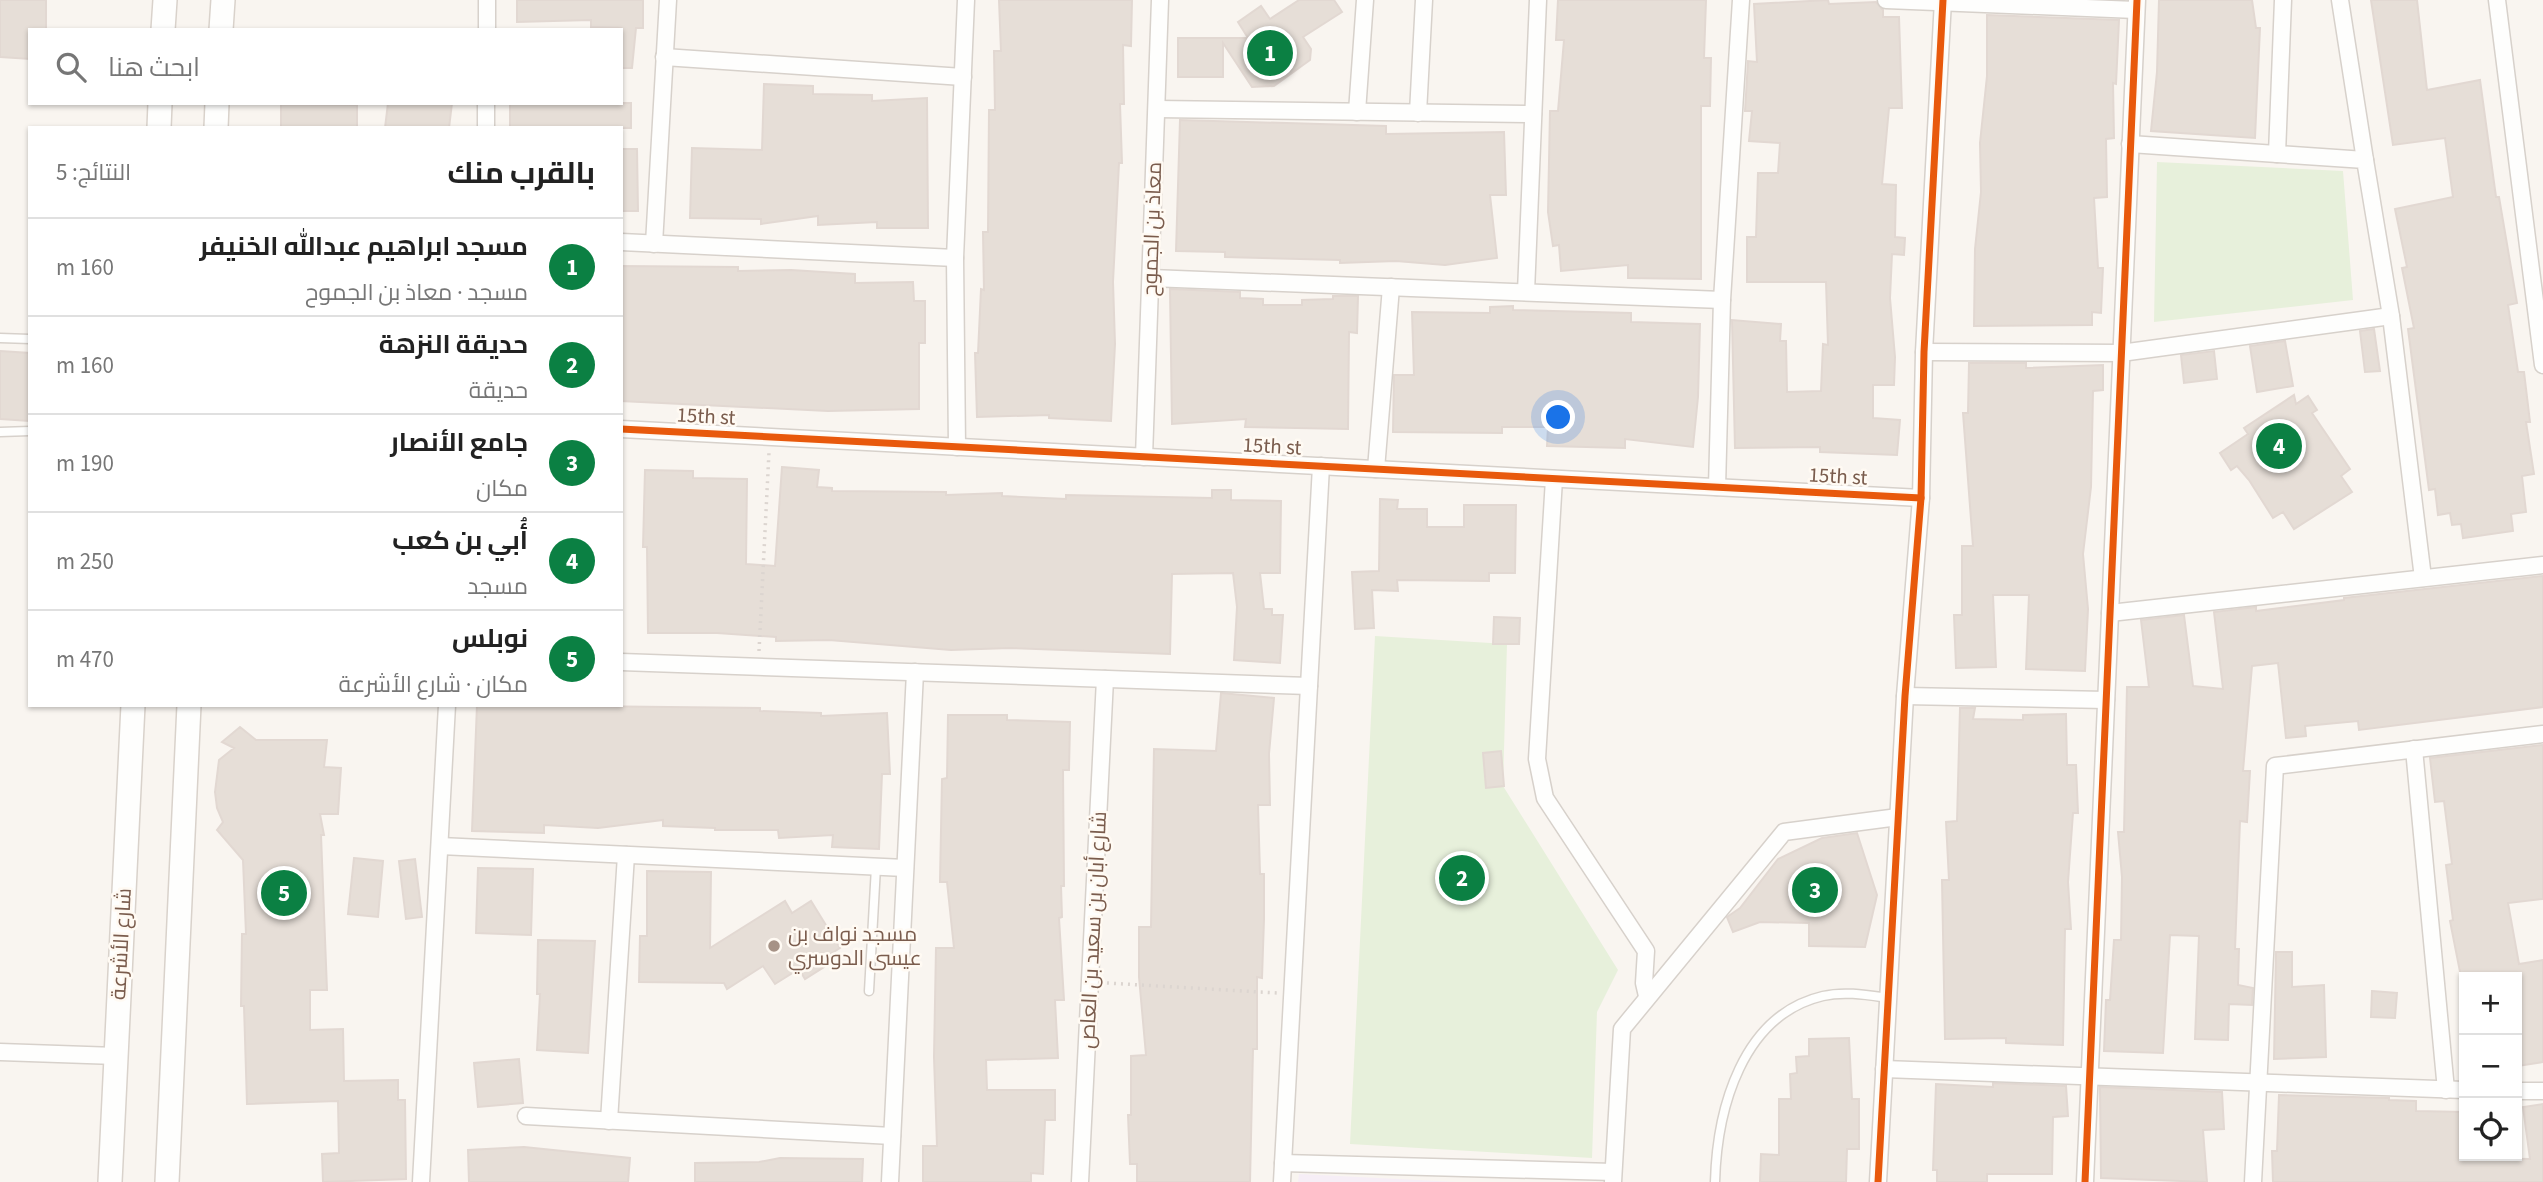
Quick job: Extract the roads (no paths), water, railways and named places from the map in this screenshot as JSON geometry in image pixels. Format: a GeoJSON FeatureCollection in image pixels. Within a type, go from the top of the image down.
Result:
{"type":"FeatureCollection","features":[{"type":"Feature","properties":{"kind":"street"},"geometry":{"type":"LineString","coordinates":[[163,28],[165,0]]}},
{"type":"Feature","properties":{"kind":"street"},"geometry":{"type":"LineString","coordinates":[[221,28],[223,0]]}},
{"type":"Feature","properties":{"kind":"street"},"geometry":{"type":"LineString","coordinates":[[487,0],[487,28]]}},
{"type":"Feature","properties":{"kind":"street"},"geometry":{"type":"LineString","coordinates":[[654,244],[668,0]]}},
{"type":"Feature","properties":{"kind":"street"},"geometry":{"type":"LineString","coordinates":[[957,447],[955,258],[966,0]]}},
{"type":"Feature","properties":{"kind":"street","name":"معاذ بن الجموح"},"geometry":{"type":"LineString","coordinates":[[1144,457],[1160,0]]}},
{"type":"Feature","properties":{"kind":"street"},"geometry":{"type":"LineString","coordinates":[[1356,112],[1365,0]]}},
{"type":"Feature","properties":{"kind":"street"},"geometry":{"type":"LineString","coordinates":[[1418,113],[1424,0]]}},
{"type":"Feature","properties":{"kind":"street"},"geometry":{"type":"LineString","coordinates":[[1526,292],[1538,0]]}},
{"type":"Feature","properties":{"kind":"street"},"geometry":{"type":"LineString","coordinates":[[1717,487],[1722,300],[1741,0]]}},
{"type":"Feature","properties":{"kind":"street"},"geometry":{"type":"LineString","coordinates":[[1886,0],[2136,5],[2085,1182]]}},
{"type":"Feature","properties":{"kind":"street"},"geometry":{"type":"LineString","coordinates":[[2277,154],[2283,0]]}},
{"type":"Feature","properties":{"kind":"street"},"geometry":{"type":"LineString","coordinates":[[2340,0],[2391,316],[2423,578]]}},
{"type":"Feature","properties":{"kind":"street"},"geometry":{"type":"LineString","coordinates":[[2497,0],[2543,366]]}},
{"type":"Feature","properties":{"kind":"street"},"geometry":{"type":"LineString","coordinates":[[1878,1182],[1905,696],[1921,498],[1924,352],[1943,2]]}},
{"type":"Feature","properties":{"kind":"street"},"geometry":{"type":"LineString","coordinates":[[664,57],[963,77]]}},
{"type":"Feature","properties":{"kind":"street"},"geometry":{"type":"LineString","coordinates":[[159,126],[160,105]]}},
{"type":"Feature","properties":{"kind":"street"},"geometry":{"type":"LineString","coordinates":[[216,126],[217,105]]}},
{"type":"Feature","properties":{"kind":"street"},"geometry":{"type":"LineString","coordinates":[[486,105],[486,126]]}},
{"type":"Feature","properties":{"kind":"street"},"geometry":{"type":"LineString","coordinates":[[1157,109],[1533,114]]}},
{"type":"Feature","properties":{"kind":"street"},"geometry":{"type":"LineString","coordinates":[[2130,144],[2365,160]]}},
{"type":"Feature","properties":{"kind":"street"},"geometry":{"type":"LineString","coordinates":[[623,242],[955,258]]}},
{"type":"Feature","properties":{"kind":"street"},"geometry":{"type":"LineString","coordinates":[[1150,278],[1722,300]]}},
{"type":"Feature","properties":{"kind":"street"},"geometry":{"type":"LineString","coordinates":[[1376,469],[1391,287]]}},
{"type":"Feature","properties":{"kind":"street"},"geometry":{"type":"LineString","coordinates":[[1924,352],[2121,353],[2391,316]]}},
{"type":"Feature","properties":{"kind":"street","name":"15th st"},"geometry":{"type":"LineString","coordinates":[[623,429],[1921,498]]}},
{"type":"Feature","properties":{"kind":"street"},"geometry":{"type":"LineString","coordinates":[[1282,1182],[1321,466]]}},
{"type":"Feature","properties":{"kind":"street"},"geometry":{"type":"LineString","coordinates":[[1554,479],[1536,759],[1545,797],[1646,951],[1644,982],[1647,996]]}},
{"type":"Feature","properties":{"kind":"street"},"geometry":{"type":"LineString","coordinates":[[2110,613],[2543,565]]}},
{"type":"Feature","properties":{"kind":"street"},"geometry":{"type":"LineString","coordinates":[[623,662],[1309,686]]}},
{"type":"Feature","properties":{"kind":"street"},"geometry":{"type":"LineString","coordinates":[[890,1182],[915,672]]}},
{"type":"Feature","properties":{"kind":"street","name":"شارع أبان بن سعيد بن العاص"},"geometry":{"type":"LineString","coordinates":[[1080,1182],[1105,679]]}},
{"type":"Feature","properties":{"kind":"street"},"geometry":{"type":"LineString","coordinates":[[1905,696],[2106,700]]}},
{"type":"Feature","properties":{"kind":"street","name":"شارع الأشرعة"},"geometry":{"type":"LineString","coordinates":[[110,1182],[133,707]]}},
{"type":"Feature","properties":{"kind":"street"},"geometry":{"type":"LineString","coordinates":[[167,1182],[189,707]]}},
{"type":"Feature","properties":{"kind":"street"},"geometry":{"type":"LineString","coordinates":[[421,1182],[447,707]]}},
{"type":"Feature","properties":{"kind":"street"},"geometry":{"type":"LineString","coordinates":[[2253,1182],[2275,766],[2543,734]]}},
{"type":"Feature","properties":{"kind":"street"},"geometry":{"type":"LineString","coordinates":[[2414,749],[2446,1090]]}},
{"type":"Feature","properties":{"kind":"street"},"geometry":{"type":"LineString","coordinates":[[1283,1163],[1613,1177],[1622,1029],[1647,996],[1784,832],[1898,817]]}},
{"type":"Feature","properties":{"kind":"street"},"geometry":{"type":"LineString","coordinates":[[440,846],[905,868]]}},
{"type":"Feature","properties":{"kind":"street"},"geometry":{"type":"LineString","coordinates":[[610,1121],[626,855]]}},
{"type":"Feature","properties":{"kind":"street"},"geometry":{"type":"LineString","coordinates":[[0,1052],[116,1056]]}},
{"type":"Feature","properties":{"kind":"street"},"geometry":{"type":"LineString","coordinates":[[1884,1069],[2459,1090]]}},
{"type":"Feature","properties":{"kind":"street"},"geometry":{"type":"LineString","coordinates":[[2522,1091],[2543,1091]]}},
{"type":"Feature","properties":{"kind":"street"},"geometry":{"type":"LineString","coordinates":[[526,1116],[892,1136]]}},
{"type":"Feature","properties":{"kind":"lane"},"geometry":{"type":"LineString","coordinates":[[0,338],[28,339]]}},
{"type":"Feature","properties":{"kind":"lane"},"geometry":{"type":"LineString","coordinates":[[0,432],[28,431]]}},
{"type":"Feature","properties":{"kind":"lane"},"geometry":{"type":"LineString","coordinates":[[869,992],[876,867]]}},
{"type":"Feature","properties":{"kind":"lane"},"geometry":{"type":"LineString","coordinates":[[1715,1182],[1716,1145],[1736,1075],[1765,1027],[1796,1006],[1824,995],[1853,993],[1888,998]]}},
{"type":"Feature","properties":{"kind":"place","name":"مسجد ابراهيم عبدالله الخنيفر"},"geometry":{"type":"Point","coordinates":[1270,53]}},
{"type":"Feature","properties":{"kind":"place","name":"أُبي بن كعب"},"geometry":{"type":"Point","coordinates":[2279,446]}},
{"type":"Feature","properties":{"kind":"place","name":"حديقة النزهة"},"geometry":{"type":"Point","coordinates":[1462,878]}},
{"type":"Feature","properties":{"kind":"place","name":"جامع الأنصار"},"geometry":{"type":"Point","coordinates":[1815,890]}},
{"type":"Feature","properties":{"kind":"place","name":"نوبلس"},"geometry":{"type":"Point","coordinates":[284,893]}},
{"type":"Feature","properties":{"kind":"place","name":"مسجد نواف بن عيسى الدوسري"},"geometry":{"type":"Point","coordinates":[774,946]}}]}
